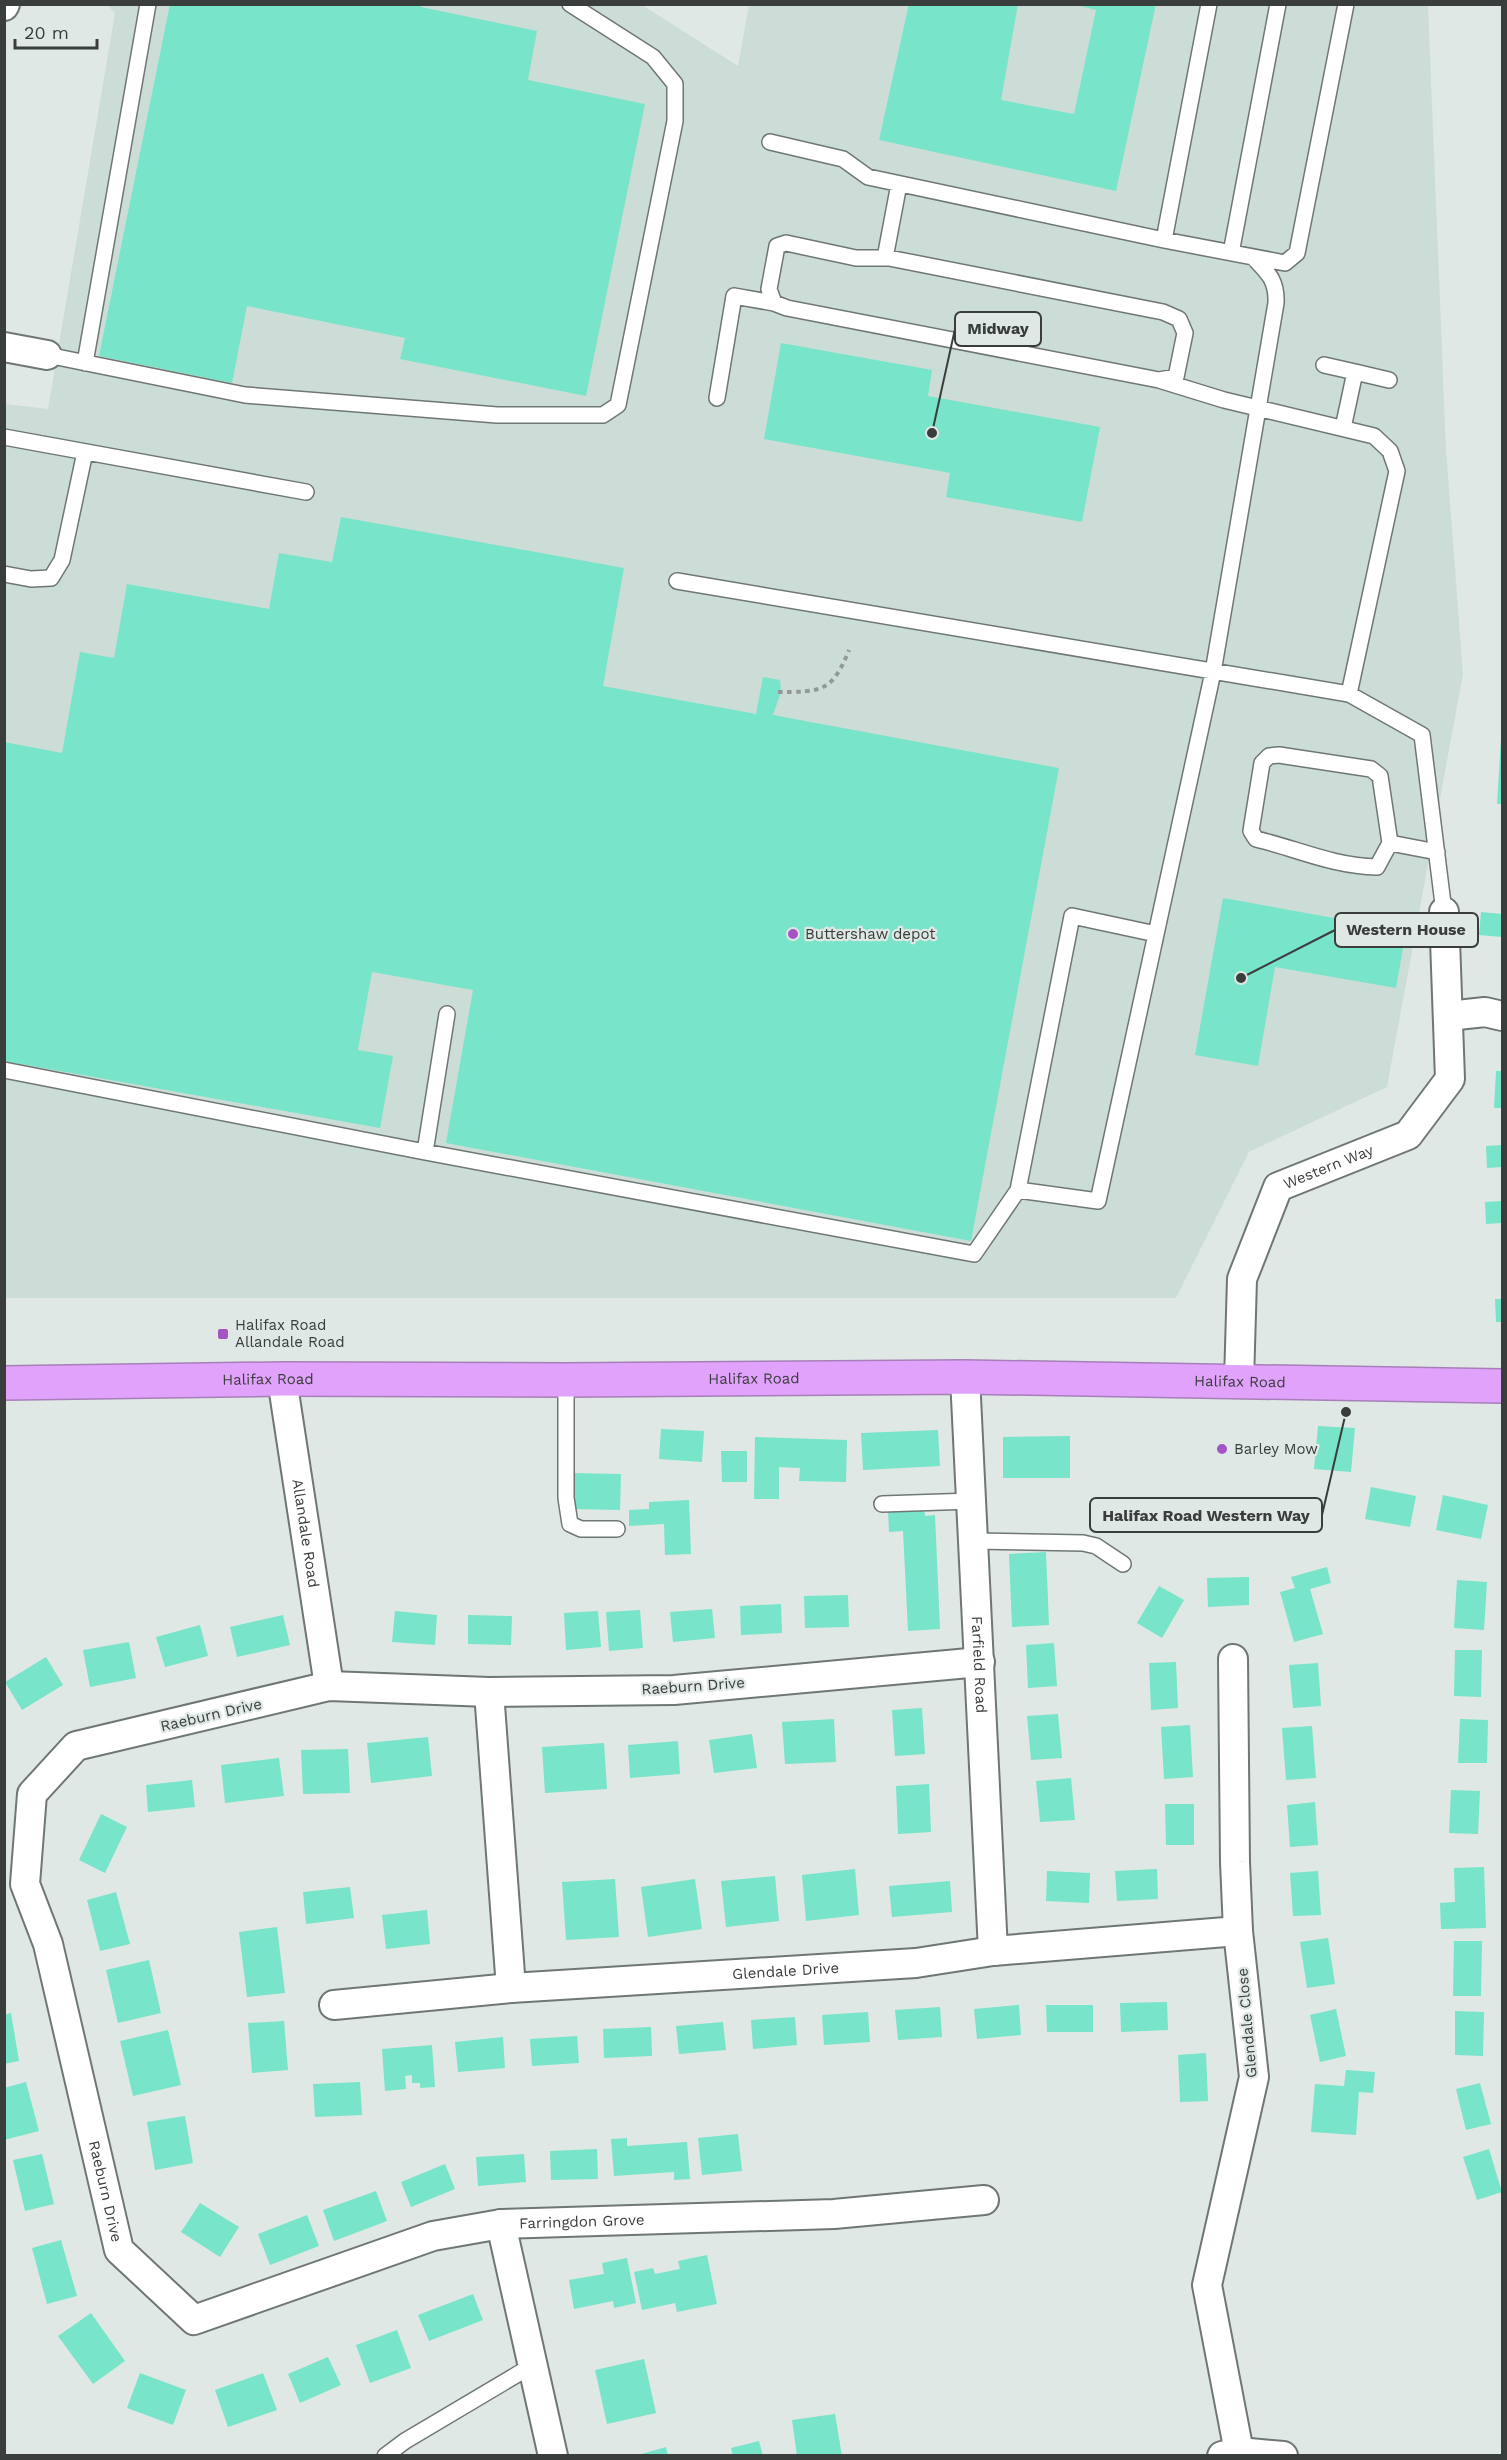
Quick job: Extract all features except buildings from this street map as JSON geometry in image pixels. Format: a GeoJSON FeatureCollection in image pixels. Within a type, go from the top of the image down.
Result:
{"type":"FeatureCollection","features":[{"type":"Feature","properties":{"kind":"highway","name":"Halifax Road"},"geometry":{"type":"LineString","coordinates":[[4,1383],[282,1379],[566,1380],[965,1377],[1503,1386]]}},
{"type":"Feature","properties":{"kind":"street"},"geometry":{"type":"LineString","coordinates":[[4,347],[47,355]]}},
{"type":"Feature","properties":{"kind":"street","name":"Western Way"},"geometry":{"type":"LineString","coordinates":[[1239,1381],[1242,1279],[1278,1187],[1408,1135],[1450,1079],[1444,912]]}},
{"type":"Feature","properties":{"kind":"street"},"geometry":{"type":"LineString","coordinates":[[1448,1016],[1485,1012],[1503,1016]]}},
{"type":"Feature","properties":{"kind":"street","name":"Farfield Road"},"geometry":{"type":"LineString","coordinates":[[965,1377],[993,1951]]}},
{"type":"Feature","properties":{"kind":"street","name":"Allandale Road"},"geometry":{"type":"LineString","coordinates":[[282,1379],[328,1686]]}},
{"type":"Feature","properties":{"kind":"street","name":"Glendale Close"},"geometry":{"type":"LineString","coordinates":[[1231,2454],[1207,2285],[1254,2077],[1238,1931],[1234,1862],[1233,1659]]}},
{"type":"Feature","properties":{"kind":"street","name":"Raeburn Drive"},"geometry":{"type":"LineString","coordinates":[[194,2320],[119,2250],[48,1944],[15,1886],[32,1794],[76,1746],[328,1686],[489,1692],[674,1690],[980,1662]]}},
{"type":"Feature","properties":{"kind":"street"},"geometry":{"type":"LineString","coordinates":[[489,1692],[511,1988]]}},
{"type":"Feature","properties":{"kind":"street","name":"Glendale Drive"},"geometry":{"type":"LineString","coordinates":[[334,2005],[511,1988],[916,1963],[993,1951],[1238,1931]]}},
{"type":"Feature","properties":{"kind":"street","name":"Farringdon Grove"},"geometry":{"type":"LineString","coordinates":[[194,2320],[433,2236],[501,2224],[834,2214],[984,2200]]}},
{"type":"Feature","properties":{"kind":"street"},"geometry":{"type":"LineString","coordinates":[[501,2224],[553,2456]]}},
{"type":"Feature","properties":{"kind":"street"},"geometry":{"type":"LineString","coordinates":[[1231,2454],[1283,2456]]}},
{"type":"Feature","properties":{"kind":"lane"},"geometry":{"type":"LineString","coordinates":[[85,363],[148,4]]}},
{"type":"Feature","properties":{"kind":"lane"},"geometry":{"type":"LineString","coordinates":[[47,355],[245,395],[497,415],[603,415],[618,405],[675,121],[675,84],[653,57],[570,4]]}},
{"type":"Feature","properties":{"kind":"lane"},"geometry":{"type":"LineString","coordinates":[[1164,240],[1209,4]]}},
{"type":"Feature","properties":{"kind":"lane"},"geometry":{"type":"LineString","coordinates":[[1231,253],[1278,4]]}},
{"type":"Feature","properties":{"kind":"lane"},"geometry":{"type":"LineString","coordinates":[[770,142],[843,159],[868,177],[1164,240],[1285,263],[1297,253],[1346,4]]}},
{"type":"Feature","properties":{"kind":"lane"},"geometry":{"type":"LineString","coordinates":[[885,258],[898,184]]}},
{"type":"Feature","properties":{"kind":"lane"},"geometry":{"type":"LineString","coordinates":[[774,303],[769,289],[777,246],[786,243],[856,258],[885,258],[1163,312],[1179,319],[1185,333],[1176,377],[1159,380]]}},
{"type":"Feature","properties":{"kind":"lane"},"geometry":{"type":"LineString","coordinates":[[1018,1190],[1098,1201],[1213,672],[1276,303],[1277,289],[1268,272],[1253,257]]}},
{"type":"Feature","properties":{"kind":"lane"},"geometry":{"type":"LineString","coordinates":[[717,398],[734,296],[1159,380],[1257,408],[1374,436],[1390,451],[1397,471],[1349,694]]}},
{"type":"Feature","properties":{"kind":"lane"},"geometry":{"type":"LineString","coordinates":[[1324,365],[1389,380]]}},
{"type":"Feature","properties":{"kind":"lane"},"geometry":{"type":"LineString","coordinates":[[1343,428],[1355,372]]}},
{"type":"Feature","properties":{"kind":"lane"},"geometry":{"type":"LineString","coordinates":[[4,437],[306,492]]}},
{"type":"Feature","properties":{"kind":"lane"},"geometry":{"type":"LineString","coordinates":[[4,574],[31,579],[51,578],[62,560],[85,452]]}},
{"type":"Feature","properties":{"kind":"lane"},"geometry":{"type":"LineString","coordinates":[[677,581],[1349,694],[1422,735],[1444,912]]}},
{"type":"Feature","properties":{"kind":"lane"},"geometry":{"type":"LineString","coordinates":[[1279,755],[1371,769],[1380,776],[1390,843],[1377,867],[1353,867],[1317,859],[1293,848],[1256,839],[1251,831],[1262,763],[1269,756],[1279,755]]}},
{"type":"Feature","properties":{"kind":"lane"},"geometry":{"type":"LineString","coordinates":[[1390,843],[1437,852]]}},
{"type":"Feature","properties":{"kind":"lane"},"geometry":{"type":"LineString","coordinates":[[4,1070],[425,1152],[974,1254],[1018,1190],[1072,916],[1156,933]]}},
{"type":"Feature","properties":{"kind":"lane"},"geometry":{"type":"LineString","coordinates":[[425,1152],[447,1014]]}},
{"type":"Feature","properties":{"kind":"lane"},"geometry":{"type":"LineString","coordinates":[[566,1380],[566,1498],[570,1524],[580,1530],[617,1529]]}},
{"type":"Feature","properties":{"kind":"lane"},"geometry":{"type":"LineString","coordinates":[[882,1504],[972,1501]]}},
{"type":"Feature","properties":{"kind":"lane"},"geometry":{"type":"LineString","coordinates":[[974,1541],[1083,1543],[1096,1546],[1123,1564]]}},
{"type":"Feature","properties":{"kind":"lane"},"geometry":{"type":"LineString","coordinates":[[386,2456],[405,2441],[533,2365]]}},
{"type":"Feature","properties":{"kind":"path"},"geometry":{"type":"LineString","coordinates":[[778,692],[824,688],[840,674],[849,650]]}},
{"type":"Feature","properties":{"kind":"shaded area"},"geometry":{"type":"Polygon","coordinates":[[[107,5],[642,5],[738,66],[749,5],[1428,5],[1446,450],[1463,674],[1387,1087],[1249,1152],[1176,1298],[5,1298],[5,404],[48,409],[115,13],[107,5]]]}},
{"type":"Feature","properties":{"kind":"place","name":"Midway"},"geometry":{"type":"Point","coordinates":[932,433]}},
{"type":"Feature","properties":{"kind":"place","name":"Buttershaw depot"},"geometry":{"type":"Point","coordinates":[793,934]}},
{"type":"Feature","properties":{"kind":"place","name":"Western House"},"geometry":{"type":"Point","coordinates":[1241,978]}},
{"type":"Feature","properties":{"kind":"place","name":"Halifax Road Allandale Road"},"geometry":{"type":"Point","coordinates":[223,1334]}},
{"type":"Feature","properties":{"kind":"place","name":"Halifax Road Western Way"},"geometry":{"type":"Point","coordinates":[1346,1412]}},
{"type":"Feature","properties":{"kind":"place","name":"Barley Mow"},"geometry":{"type":"Point","coordinates":[1222,1449]}}]}
